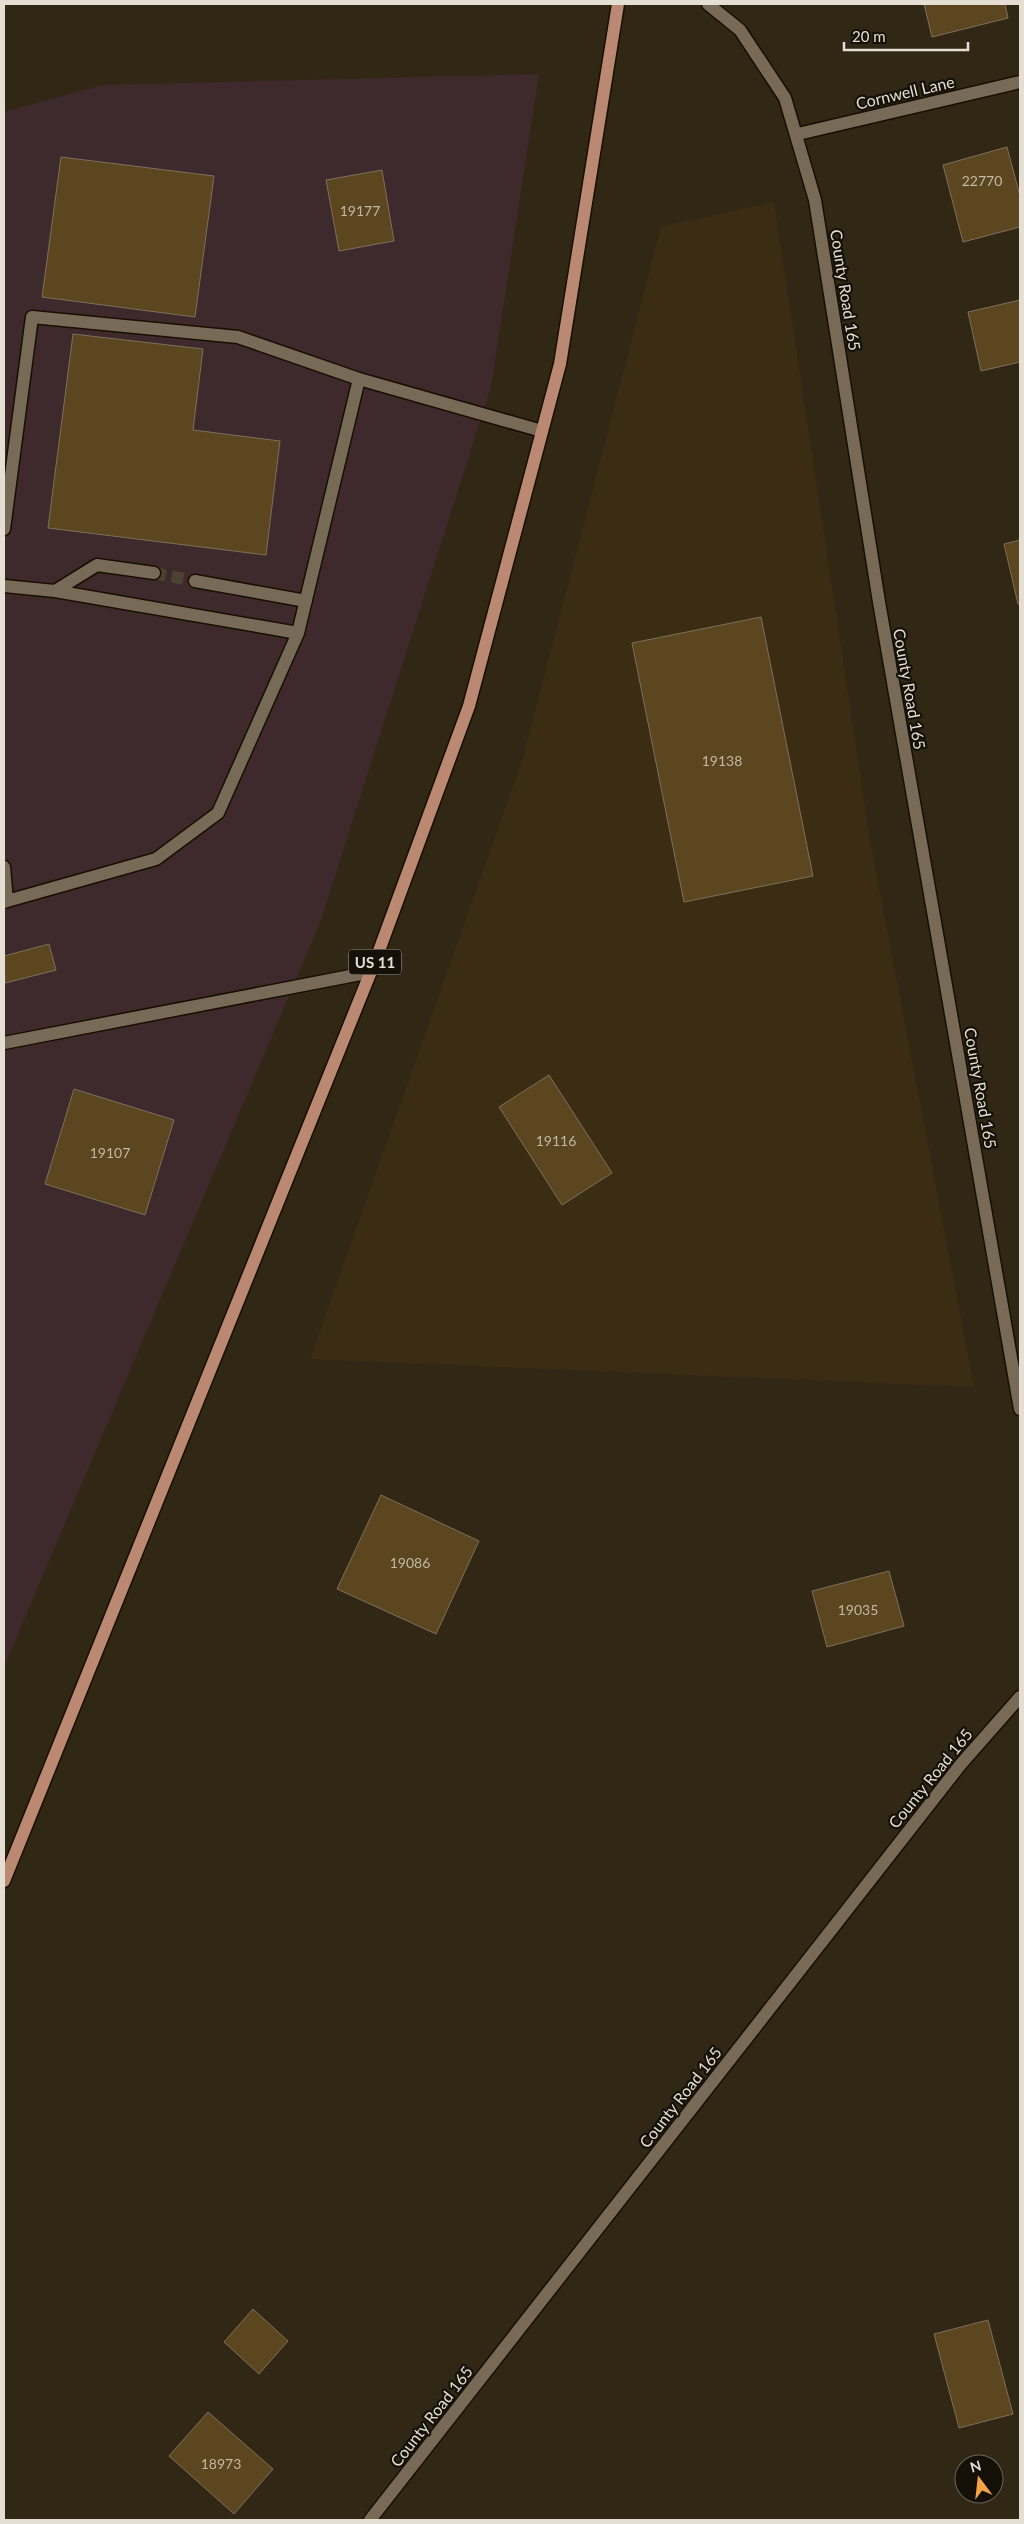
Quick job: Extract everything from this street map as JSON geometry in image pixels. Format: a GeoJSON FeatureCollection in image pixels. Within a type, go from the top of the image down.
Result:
{"type":"FeatureCollection","features":[{"type":"Feature","properties":{"kind":"main road","name":"US 11"},"geometry":{"type":"LineString","coordinates":[[4,1881],[371,972],[469,706],[560,364],[618,4]]}},
{"type":"Feature","properties":{"kind":"street","name":"County Road 165"},"geometry":{"type":"LineString","coordinates":[[708,4],[740,30],[785,98],[798,134],[815,200],[878,602],[1020,1409]]}},
{"type":"Feature","properties":{"kind":"street","name":"Cornwell Lane"},"geometry":{"type":"LineString","coordinates":[[798,134],[1020,82]]}},
{"type":"Feature","properties":{"kind":"street"},"geometry":{"type":"LineString","coordinates":[[4,529],[32,317],[238,337],[359,379],[542,431]]}},
{"type":"Feature","properties":{"kind":"street"},"geometry":{"type":"LineString","coordinates":[[4,867],[6,901],[156,860],[218,813],[298,633],[359,379]]}},
{"type":"Feature","properties":{"kind":"street"},"geometry":{"type":"LineString","coordinates":[[55,591],[97,565],[154,574]]}},
{"type":"Feature","properties":{"kind":"street"},"geometry":{"type":"LineString","coordinates":[[195,581],[306,600]]}},
{"type":"Feature","properties":{"kind":"street"},"geometry":{"type":"LineString","coordinates":[[4,586],[55,591],[298,633]]}},
{"type":"Feature","properties":{"kind":"street"},"geometry":{"type":"LineString","coordinates":[[4,1043],[371,972]]}},
{"type":"Feature","properties":{"kind":"street","name":"County Road 165"},"geometry":{"type":"LineString","coordinates":[[370,2520],[961,1764],[1020,1697]]}},
{"type":"Feature","properties":{"kind":"shaded area"},"geometry":{"type":"Polygon","coordinates":[[[539,74],[491,387],[320,923],[4,1667],[4,112],[103,85],[539,74]]]}},
{"type":"Feature","properties":{"kind":"shaded area"},"geometry":{"type":"Polygon","coordinates":[[[774,202],[870,840],[974,1387],[310,1359],[523,758],[661,227],[774,202]]]}},
{"type":"Feature","properties":{"kind":"building"},"geometry":{"type":"Polygon","coordinates":[[[924,4],[1005,4],[1008,18],[932,37],[924,4]]]}},
{"type":"Feature","properties":{"kind":"building"},"geometry":{"type":"Polygon","coordinates":[[[1007,147],[1020,196],[1020,227],[963,242],[943,165],[1007,147]]]}},
{"type":"Feature","properties":{"kind":"building"},"geometry":{"type":"Polygon","coordinates":[[[61,157],[214,176],[195,317],[42,297],[61,157]]]}},
{"type":"Feature","properties":{"kind":"building"},"geometry":{"type":"Polygon","coordinates":[[[382,170],[394,241],[339,251],[326,180],[382,170]]]}},
{"type":"Feature","properties":{"kind":"building"},"geometry":{"type":"Polygon","coordinates":[[[1020,300],[1020,362],[981,371],[968,312],[1020,300]]]}},
{"type":"Feature","properties":{"kind":"building"},"geometry":{"type":"Polygon","coordinates":[[[73,334],[203,349],[193,430],[280,441],[266,555],[48,528],[73,334]]]}},
{"type":"Feature","properties":{"kind":"building"},"geometry":{"type":"Polygon","coordinates":[[[1020,540],[1020,604],[1018,604],[1004,544],[1020,540]]]}},
{"type":"Feature","properties":{"kind":"building"},"geometry":{"type":"Polygon","coordinates":[[[761,617],[813,876],[684,902],[632,643],[761,617]]]}},
{"type":"Feature","properties":{"kind":"building"},"geometry":{"type":"Polygon","coordinates":[[[49,944],[56,970],[5,983],[4,956],[49,944]]]}},
{"type":"Feature","properties":{"kind":"building"},"geometry":{"type":"Polygon","coordinates":[[[549,1075],[612,1173],[562,1205],[499,1107],[549,1075]]]}},
{"type":"Feature","properties":{"kind":"building"},"geometry":{"type":"Polygon","coordinates":[[[74,1089],[174,1120],[145,1215],[45,1184],[74,1089]]]}},
{"type":"Feature","properties":{"kind":"building"},"geometry":{"type":"Polygon","coordinates":[[[381,1495],[479,1541],[436,1634],[337,1589],[381,1495]]]}},
{"type":"Feature","properties":{"kind":"building"},"geometry":{"type":"Polygon","coordinates":[[[889,1571],[904,1626],[827,1647],[812,1591],[889,1571]]]}},
{"type":"Feature","properties":{"kind":"building"},"geometry":{"type":"Polygon","coordinates":[[[253,2309],[288,2341],[259,2374],[224,2342],[253,2309]]]}},
{"type":"Feature","properties":{"kind":"building"},"geometry":{"type":"Polygon","coordinates":[[[988,2320],[1013,2414],[959,2428],[934,2334],[988,2320]]]}},
{"type":"Feature","properties":{"kind":"building"},"geometry":{"type":"Polygon","coordinates":[[[208,2412],[273,2469],[234,2514],[169,2456],[208,2412]]]}},
{"type":"Feature","properties":{"kind":"tunnel"},"geometry":{"type":"LineString","coordinates":[[154,573],[195,581]]}}]}
